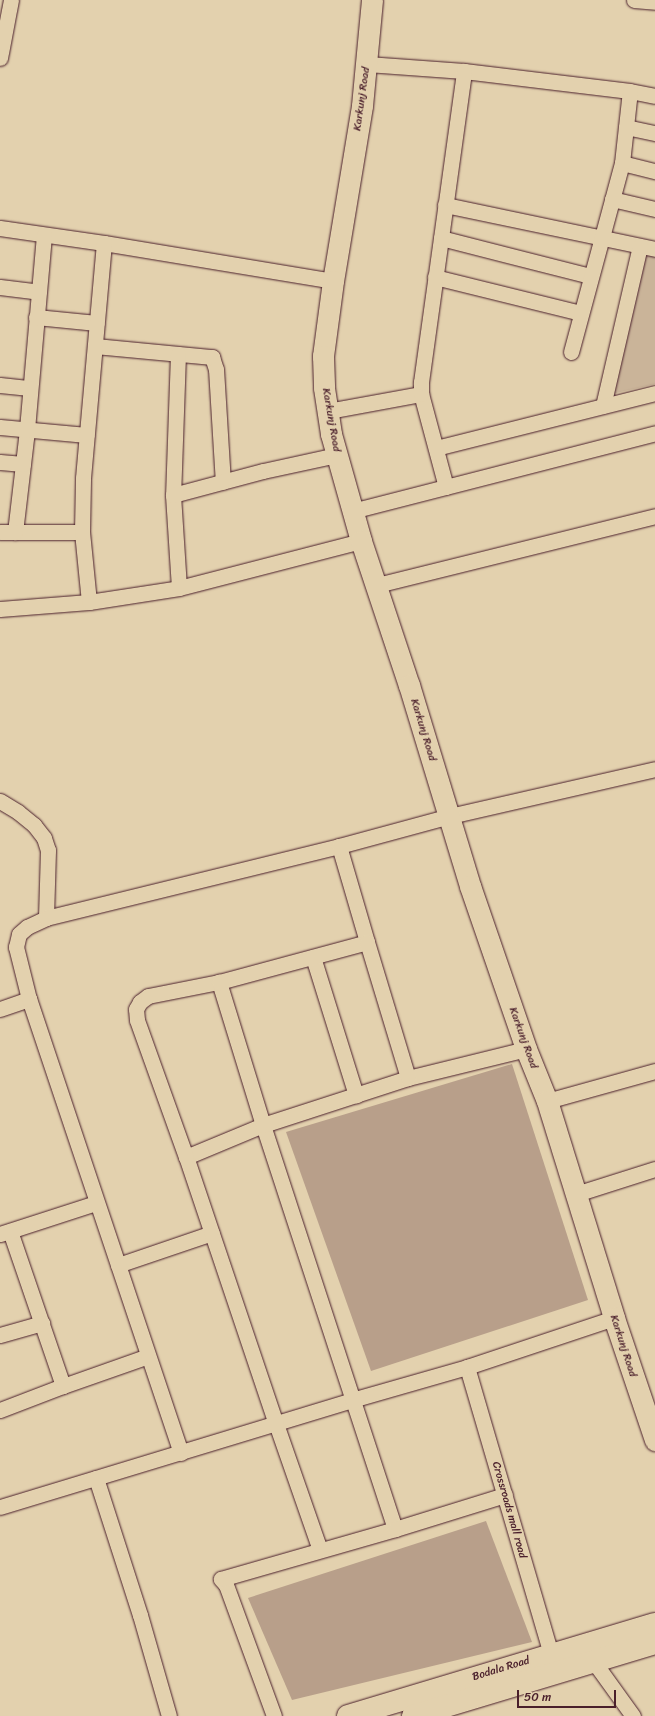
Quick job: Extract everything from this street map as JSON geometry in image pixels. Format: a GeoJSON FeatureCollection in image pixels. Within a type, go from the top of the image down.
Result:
{"type":"FeatureCollection","features":[{"type":"Feature","properties":{"kind":"main road","name":"Bodala Road"},"geometry":{"type":"LineString","coordinates":[[413,1716],[588,1653],[655,1624]]}},
{"type":"Feature","properties":{"kind":"main road","name":"Bodala Road"},"geometry":{"type":"LineString","coordinates":[[348,1716],[551,1654],[588,1653],[655,1643]]}},
{"type":"Feature","properties":{"kind":"street"},"geometry":{"type":"LineString","coordinates":[[0,58],[2,33],[11,0]]}},
{"type":"Feature","properties":{"kind":"street","name":"Karkunj Road"},"geometry":{"type":"LineString","coordinates":[[372,0],[367,64],[333,281],[324,356],[324,388],[331,434],[361,541],[377,585],[450,816],[470,886],[526,1049],[547,1101],[614,1318],[655,1440]]}},
{"type":"Feature","properties":{"kind":"street"},"geometry":{"type":"LineString","coordinates":[[634,0],[655,2]]}},
{"type":"Feature","properties":{"kind":"street"},"geometry":{"type":"LineString","coordinates":[[367,64],[464,71],[630,91],[655,96]]}},
{"type":"Feature","properties":{"kind":"street"},"geometry":{"type":"LineString","coordinates":[[446,486],[421,394],[421,382],[464,71]]}},
{"type":"Feature","properties":{"kind":"street"},"geometry":{"type":"LineString","coordinates":[[571,352],[590,276],[622,163],[630,91]]}},
{"type":"Feature","properties":{"kind":"street"},"geometry":{"type":"LineString","coordinates":[[626,127],[655,133]]}},
{"type":"Feature","properties":{"kind":"street"},"geometry":{"type":"LineString","coordinates":[[622,163],[655,171]]}},
{"type":"Feature","properties":{"kind":"street"},"geometry":{"type":"LineString","coordinates":[[612,199],[655,209]]}},
{"type":"Feature","properties":{"kind":"street"},"geometry":{"type":"LineString","coordinates":[[445,204],[655,249]]}},
{"type":"Feature","properties":{"kind":"street"},"geometry":{"type":"LineString","coordinates":[[0,228],[104,243],[333,281]]}},
{"type":"Feature","properties":{"kind":"street"},"geometry":{"type":"LineString","coordinates":[[15,532],[27,430],[44,235]]}},
{"type":"Feature","properties":{"kind":"street"},"geometry":{"type":"LineString","coordinates":[[441,238],[590,276]]}},
{"type":"Feature","properties":{"kind":"street"},"geometry":{"type":"LineString","coordinates":[[89,602],[82,532],[82,478],[104,243]]}},
{"type":"Feature","properties":{"kind":"street"},"geometry":{"type":"LineString","coordinates":[[603,406],[640,246]]}},
{"type":"Feature","properties":{"kind":"street"},"geometry":{"type":"LineString","coordinates":[[436,277],[581,314]]}},
{"type":"Feature","properties":{"kind":"street"},"geometry":{"type":"LineString","coordinates":[[0,287],[39,292]]}},
{"type":"Feature","properties":{"kind":"street"},"geometry":{"type":"LineString","coordinates":[[36,317],[97,323]]}},
{"type":"Feature","properties":{"kind":"street"},"geometry":{"type":"LineString","coordinates":[[95,346],[203,355],[212,357],[215,360],[224,482]]}},
{"type":"Feature","properties":{"kind":"street"},"geometry":{"type":"LineString","coordinates":[[178,354],[173,495],[180,588]]}},
{"type":"Feature","properties":{"kind":"street"},"geometry":{"type":"LineString","coordinates":[[0,385],[30,388]]}},
{"type":"Feature","properties":{"kind":"street"},"geometry":{"type":"LineString","coordinates":[[436,448],[655,393]]}},
{"type":"Feature","properties":{"kind":"street"},"geometry":{"type":"LineString","coordinates":[[328,411],[421,394]]}},
{"type":"Feature","properties":{"kind":"street"},"geometry":{"type":"LineString","coordinates":[[0,427],[86,435]]}},
{"type":"Feature","properties":{"kind":"street"},"geometry":{"type":"LineString","coordinates":[[352,511],[655,434]]}},
{"type":"Feature","properties":{"kind":"street"},"geometry":{"type":"LineString","coordinates":[[173,495],[337,455]]}},
{"type":"Feature","properties":{"kind":"street"},"geometry":{"type":"LineString","coordinates":[[0,462],[23,464]]}},
{"type":"Feature","properties":{"kind":"street"},"geometry":{"type":"LineString","coordinates":[[377,585],[655,516]]}},
{"type":"Feature","properties":{"kind":"street"},"geometry":{"type":"LineString","coordinates":[[0,532],[82,532]]}},
{"type":"Feature","properties":{"kind":"street"},"geometry":{"type":"LineString","coordinates":[[0,609],[89,602],[180,588],[361,541]]}},
{"type":"Feature","properties":{"kind":"street"},"geometry":{"type":"LineString","coordinates":[[181,1453],[96,1203],[29,999],[16,947],[19,934],[27,927],[46,918],[339,846],[450,816],[655,769]]}},
{"type":"Feature","properties":{"kind":"street"},"geometry":{"type":"LineString","coordinates":[[0,801],[29,820],[44,838],[48,850],[46,918]]}},
{"type":"Feature","properties":{"kind":"street"},"geometry":{"type":"LineString","coordinates":[[339,846],[408,1078]]}},
{"type":"Feature","properties":{"kind":"street"},"geometry":{"type":"LineString","coordinates":[[320,1550],[186,1157],[137,1020],[136,1009],[140,1002],[148,996],[219,982],[367,942]]}},
{"type":"Feature","properties":{"kind":"street"},"geometry":{"type":"LineString","coordinates":[[313,957],[356,1095]]}},
{"type":"Feature","properties":{"kind":"street"},"geometry":{"type":"LineString","coordinates":[[219,982],[263,1125],[395,1530]]}},
{"type":"Feature","properties":{"kind":"street"},"geometry":{"type":"LineString","coordinates":[[0,1009],[29,999]]}},
{"type":"Feature","properties":{"kind":"street"},"geometry":{"type":"LineString","coordinates":[[186,1157],[263,1125],[408,1078],[526,1049]]}},
{"type":"Feature","properties":{"kind":"street"},"geometry":{"type":"LineString","coordinates":[[547,1101],[655,1071]]}},
{"type":"Feature","properties":{"kind":"street"},"geometry":{"type":"LineString","coordinates":[[576,1194],[655,1169]]}},
{"type":"Feature","properties":{"kind":"street"},"geometry":{"type":"LineString","coordinates":[[63,1386],[42,1323],[5,1233],[96,1203]]}},
{"type":"Feature","properties":{"kind":"street"},"geometry":{"type":"LineString","coordinates":[[118,1265],[212,1233]]}},
{"type":"Feature","properties":{"kind":"street"},"geometry":{"type":"LineString","coordinates":[[0,1507],[352,1400],[467,1367],[614,1318]]}},
{"type":"Feature","properties":{"kind":"street"},"geometry":{"type":"LineString","coordinates":[[0,1335],[42,1323]]}},
{"type":"Feature","properties":{"kind":"street"},"geometry":{"type":"LineString","coordinates":[[0,1410],[148,1356]]}},
{"type":"Feature","properties":{"kind":"street","name":"Crossroads mall road"},"geometry":{"type":"LineString","coordinates":[[467,1367],[551,1654]]}},
{"type":"Feature","properties":{"kind":"street"},"geometry":{"type":"LineString","coordinates":[[96,1478],[140,1615],[169,1716]]}},
{"type":"Feature","properties":{"kind":"street"},"geometry":{"type":"LineString","coordinates":[[274,1716],[226,1585],[221,1579],[395,1530],[505,1495]]}},
{"type":"Feature","properties":{"kind":"street"},"geometry":{"type":"LineString","coordinates":[[588,1653],[633,1716]]}},
{"type":"Feature","properties":{"kind":"shaded area"},"geometry":{"type":"Polygon","coordinates":[[[639,246],[655,250],[655,384],[612,394],[639,246]]]}},
{"type":"Feature","properties":{"kind":"building"},"geometry":{"type":"Polygon","coordinates":[[[512,1064],[588,1300],[371,1371],[286,1132],[512,1064]]]}},
{"type":"Feature","properties":{"kind":"building"},"geometry":{"type":"Polygon","coordinates":[[[486,1521],[532,1642],[292,1700],[248,1598],[486,1521]]]}}]}
